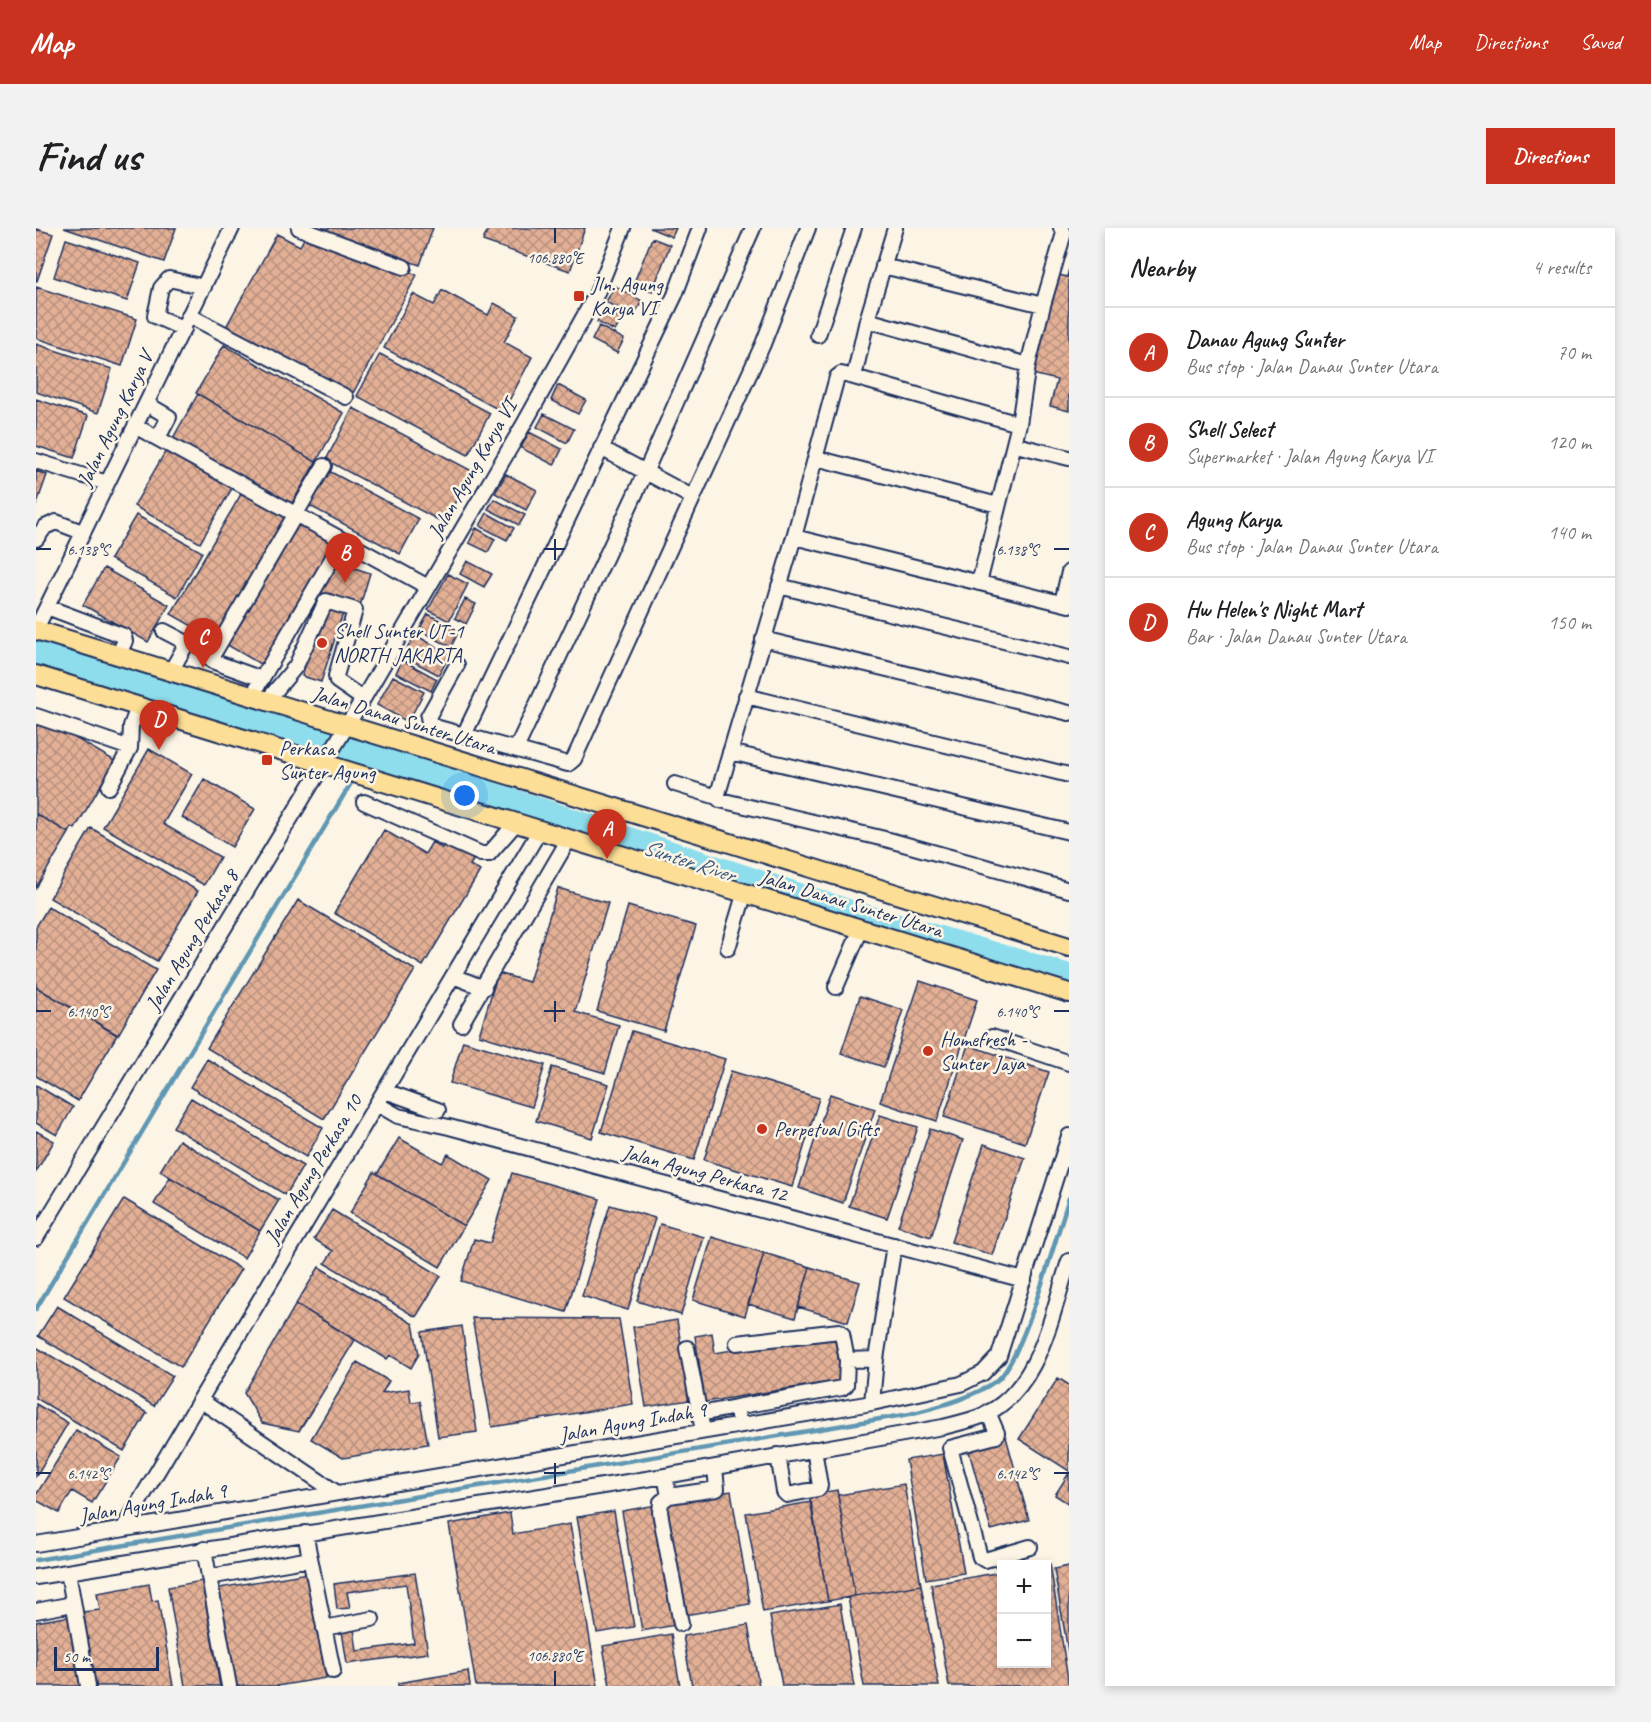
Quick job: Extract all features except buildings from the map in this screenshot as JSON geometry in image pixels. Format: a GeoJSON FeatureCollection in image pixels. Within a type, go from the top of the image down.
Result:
{"type":"FeatureCollection","features":[{"type":"Feature","properties":{"kind":"main road","name":"Jalan Danau Sunter Utara"},"geometry":{"type":"LineString","coordinates":[[36,629],[260,699],[344,729],[1069,947]]}},
{"type":"Feature","properties":{"kind":"main road","name":"Jalan Danau Sunter Utara"},"geometry":{"type":"LineString","coordinates":[[36,675],[328,763],[744,895],[1069,993]]}},
{"type":"Feature","properties":{"kind":"street","name":"Jalan Agung Karya V"},"geometry":{"type":"LineString","coordinates":[[36,629],[232,228]]}},
{"type":"Feature","properties":{"kind":"street"},"geometry":{"type":"LineString","coordinates":[[299,228],[404,267]]}},
{"type":"Feature","properties":{"kind":"street","name":"Jalan Agung Karya VI"},"geometry":{"type":"LineString","coordinates":[[344,729],[597,293],[623,228]]}},
{"type":"Feature","properties":{"kind":"street"},"geometry":{"type":"LineString","coordinates":[[464,735],[675,295],[700,228]]}},
{"type":"Feature","properties":{"kind":"street"},"geometry":{"type":"LineString","coordinates":[[516,750],[645,473],[753,228]]}},
{"type":"Feature","properties":{"kind":"street"},"geometry":{"type":"LineString","coordinates":[[457,665],[428,717],[435,727],[568,764],[574,759],[763,344],[808,228]]}},
{"type":"Feature","properties":{"kind":"street"},"geometry":{"type":"LineString","coordinates":[[818,335],[854,228]]}},
{"type":"Feature","properties":{"kind":"street"},"geometry":{"type":"LineString","coordinates":[[854,377],[867,320],[895,228]]}},
{"type":"Feature","properties":{"kind":"street"},"geometry":{"type":"LineString","coordinates":[[979,583],[998,505],[1016,445],[1028,365],[1064,233],[1061,228]]}},
{"type":"Feature","properties":{"kind":"street"},"geometry":{"type":"LineString","coordinates":[[883,266],[1043,305]]}},
{"type":"Feature","properties":{"kind":"street"},"geometry":{"type":"LineString","coordinates":[[184,329],[154,316],[161,288],[169,279],[204,287]]}},
{"type":"Feature","properties":{"kind":"street"},"geometry":{"type":"LineString","coordinates":[[190,316],[346,397]]}},
{"type":"Feature","properties":{"kind":"street"},"geometry":{"type":"LineString","coordinates":[[867,320],[1028,365]]}},
{"type":"Feature","properties":{"kind":"street"},"geometry":{"type":"LineString","coordinates":[[717,797],[794,537],[816,458],[833,381],[841,374],[854,377],[1019,424]]}},
{"type":"Feature","properties":{"kind":"street"},"geometry":{"type":"LineString","coordinates":[[147,404],[169,417],[158,438]]}},
{"type":"Feature","properties":{"kind":"street"},"geometry":{"type":"LineString","coordinates":[[135,426],[428,587]]}},
{"type":"Feature","properties":{"kind":"street"},"geometry":{"type":"LineString","coordinates":[[1016,445],[1069,456]]}},
{"type":"Feature","properties":{"kind":"street"},"geometry":{"type":"LineString","coordinates":[[601,448],[692,497]]}},
{"type":"Feature","properties":{"kind":"street"},"geometry":{"type":"LineString","coordinates":[[816,458],[998,505]]}},
{"type":"Feature","properties":{"kind":"street"},"geometry":{"type":"LineString","coordinates":[[36,461],[107,483]]}},
{"type":"Feature","properties":{"kind":"street"},"geometry":{"type":"LineString","coordinates":[[262,679],[211,660],[324,466]]}},
{"type":"Feature","properties":{"kind":"street"},"geometry":{"type":"LineString","coordinates":[[36,539],[45,527],[56,522],[82,532]]}},
{"type":"Feature","properties":{"kind":"street"},"geometry":{"type":"LineString","coordinates":[[794,537],[1066,604],[1069,572]]}},
{"type":"Feature","properties":{"kind":"street"},"geometry":{"type":"LineString","coordinates":[[260,699],[262,679],[343,540]]}},
{"type":"Feature","properties":{"kind":"street"},"geometry":{"type":"LineString","coordinates":[[779,586],[1069,657]]}},
{"type":"Feature","properties":{"kind":"street"},"geometry":{"type":"LineString","coordinates":[[260,699],[296,666],[326,601],[355,610],[336,676],[337,681],[363,699]]}},
{"type":"Feature","properties":{"kind":"street"},"geometry":{"type":"LineString","coordinates":[[47,607],[124,636],[125,641],[118,655]]}},
{"type":"Feature","properties":{"kind":"street"},"geometry":{"type":"LineString","coordinates":[[164,632],[187,644],[171,671]]}},
{"type":"Feature","properties":{"kind":"street"},"geometry":{"type":"LineString","coordinates":[[763,639],[1069,713]]}},
{"type":"Feature","properties":{"kind":"street"},"geometry":{"type":"LineString","coordinates":[[746,696],[1069,775]]}},
{"type":"Feature","properties":{"kind":"street"},"geometry":{"type":"LineString","coordinates":[[109,787],[130,748],[131,726],[138,707]]}},
{"type":"Feature","properties":{"kind":"street"},"geometry":{"type":"LineString","coordinates":[[36,717],[130,748]]}},
{"type":"Feature","properties":{"kind":"street","name":"Jalan Agung Perkasa 8"},"geometry":{"type":"LineString","coordinates":[[36,1238],[328,763],[344,729]]}},
{"type":"Feature","properties":{"kind":"street"},"geometry":{"type":"LineString","coordinates":[[730,753],[1069,832]]}},
{"type":"Feature","properties":{"kind":"street"},"geometry":{"type":"LineString","coordinates":[[675,784],[717,797],[720,800],[889,840],[1069,890]]}},
{"type":"Feature","properties":{"kind":"street"},"geometry":{"type":"LineString","coordinates":[[364,802],[481,854],[489,854],[516,823]]}},
{"type":"Feature","properties":{"kind":"street","name":"Jalan Agung Perkasa 10"},"geometry":{"type":"LineString","coordinates":[[123,1529],[540,830]]}},
{"type":"Feature","properties":{"kind":"street"},"geometry":{"type":"LineString","coordinates":[[461,1024],[569,839]]}},
{"type":"Feature","properties":{"kind":"street"},"geometry":{"type":"LineString","coordinates":[[728,948],[744,895]]}},
{"type":"Feature","properties":{"kind":"street"},"geometry":{"type":"LineString","coordinates":[[836,987],[861,929]]}},
{"type":"Feature","properties":{"kind":"street"},"geometry":{"type":"LineString","coordinates":[[453,976],[484,988]]}},
{"type":"Feature","properties":{"kind":"street"},"geometry":{"type":"LineString","coordinates":[[992,1036],[1069,1063]]}},
{"type":"Feature","properties":{"kind":"street"},"geometry":{"type":"LineString","coordinates":[[385,1091],[438,1110]]}},
{"type":"Feature","properties":{"kind":"street","name":"Jalan Agung Perkasa 12"},"geometry":{"type":"LineString","coordinates":[[377,1104],[398,1116],[518,1145],[1024,1280]]}},
{"type":"Feature","properties":{"kind":"street","name":"Jalan Agung Indah 9"},"geometry":{"type":"LineString","coordinates":[[36,1544],[872,1403],[961,1384],[983,1373],[999,1356],[1069,1136]]}},
{"type":"Feature","properties":{"kind":"street"},"geometry":{"type":"LineString","coordinates":[[872,1403],[876,1359],[894,1245]]}},
{"type":"Feature","properties":{"kind":"street"},"geometry":{"type":"LineString","coordinates":[[36,1577],[665,1476],[943,1427],[988,1412],[1018,1390],[1037,1356],[1069,1261]]}},
{"type":"Feature","properties":{"kind":"street"},"geometry":{"type":"LineString","coordinates":[[700,1414],[845,1387],[847,1360],[842,1334],[838,1331],[737,1343]]}},
{"type":"Feature","properties":{"kind":"street"},"geometry":{"type":"LineString","coordinates":[[687,1348],[703,1431]]}},
{"type":"Feature","properties":{"kind":"street"},"geometry":{"type":"LineString","coordinates":[[847,1360],[876,1359]]}},
{"type":"Feature","properties":{"kind":"street"},"geometry":{"type":"LineString","coordinates":[[200,1400],[337,1493]]}},
{"type":"Feature","properties":{"kind":"street"},"geometry":{"type":"LineString","coordinates":[[736,1407],[740,1425]]}},
{"type":"Feature","properties":{"kind":"street"},"geometry":{"type":"LineString","coordinates":[[950,1448],[996,1436],[997,1433],[988,1412]]}},
{"type":"Feature","properties":{"kind":"street"},"geometry":{"type":"LineString","coordinates":[[943,1427],[980,1557],[985,1560],[1030,1547]]}},
{"type":"Feature","properties":{"kind":"street"},"geometry":{"type":"LineString","coordinates":[[778,1455],[784,1492],[788,1495],[818,1489],[820,1486],[814,1449]]}},
{"type":"Feature","properties":{"kind":"street"},"geometry":{"type":"LineString","coordinates":[[681,1624],[660,1512],[661,1502],[669,1496],[717,1489],[715,1467]]}},
{"type":"Feature","properties":{"kind":"street"},"geometry":{"type":"LineString","coordinates":[[665,1476],[669,1496]]}},
{"type":"Feature","properties":{"kind":"street"},"geometry":{"type":"LineString","coordinates":[[305,1533],[333,1671]]}},
{"type":"Feature","properties":{"kind":"street"},"geometry":{"type":"LineString","coordinates":[[204,1549],[229,1686]]}},
{"type":"Feature","properties":{"kind":"street"},"geometry":{"type":"LineString","coordinates":[[209,1577],[310,1559]]}},
{"type":"Feature","properties":{"kind":"street"},"geometry":{"type":"LineString","coordinates":[[68,1572],[88,1686]]}},
{"type":"Feature","properties":{"kind":"street"},"geometry":{"type":"LineString","coordinates":[[36,1611],[73,1604]]}},
{"type":"Feature","properties":{"kind":"street"},"geometry":{"type":"LineString","coordinates":[[324,1628],[372,1619]]}},
{"type":"Feature","properties":{"kind":"waterway","name":"Sunter River"},"geometry":{"type":"LineString","coordinates":[[36,652],[483,792],[851,913],[1069,977]]}},
{"type":"Feature","properties":{"kind":"waterway"},"geometry":{"type":"LineString","coordinates":[[358,771],[367,756]]}},
{"type":"Feature","properties":{"kind":"waterway"},"geometry":{"type":"LineString","coordinates":[[36,1309],[354,778]]}},
{"type":"Feature","properties":{"kind":"waterway"},"geometry":{"type":"LineString","coordinates":[[36,1560],[910,1414],[954,1401],[976,1393],[996,1381],[1006,1370],[1027,1325],[1069,1198]]}},
{"type":"Feature","properties":{"kind":"place","name":"Jln. Agung Karya VI"},"geometry":{"type":"Point","coordinates":[579,296]}},
{"type":"Feature","properties":{"kind":"place","name":"Shell Select"},"geometry":{"type":"Point","coordinates":[345,583]}},
{"type":"Feature","properties":{"kind":"place","name":"Shell Sunter UT-1 NORTH JAKARTA"},"geometry":{"type":"Point","coordinates":[322,643]}},
{"type":"Feature","properties":{"kind":"place","name":"Agung Karya"},"geometry":{"type":"Point","coordinates":[203,668]}},
{"type":"Feature","properties":{"kind":"place","name":"Hw Helen's Night Mart"},"geometry":{"type":"Point","coordinates":[159,750]}},
{"type":"Feature","properties":{"kind":"place","name":"Perkasa Sunter Agung"},"geometry":{"type":"Point","coordinates":[267,760]}},
{"type":"Feature","properties":{"kind":"place","name":"Danau Agung Sunter"},"geometry":{"type":"Point","coordinates":[607,859]}},
{"type":"Feature","properties":{"kind":"place","name":"Homefresh - Sunter Jaya"},"geometry":{"type":"Point","coordinates":[928,1051]}},
{"type":"Feature","properties":{"kind":"place","name":"Perpetual Gifts"},"geometry":{"type":"Point","coordinates":[762,1129]}}]}
